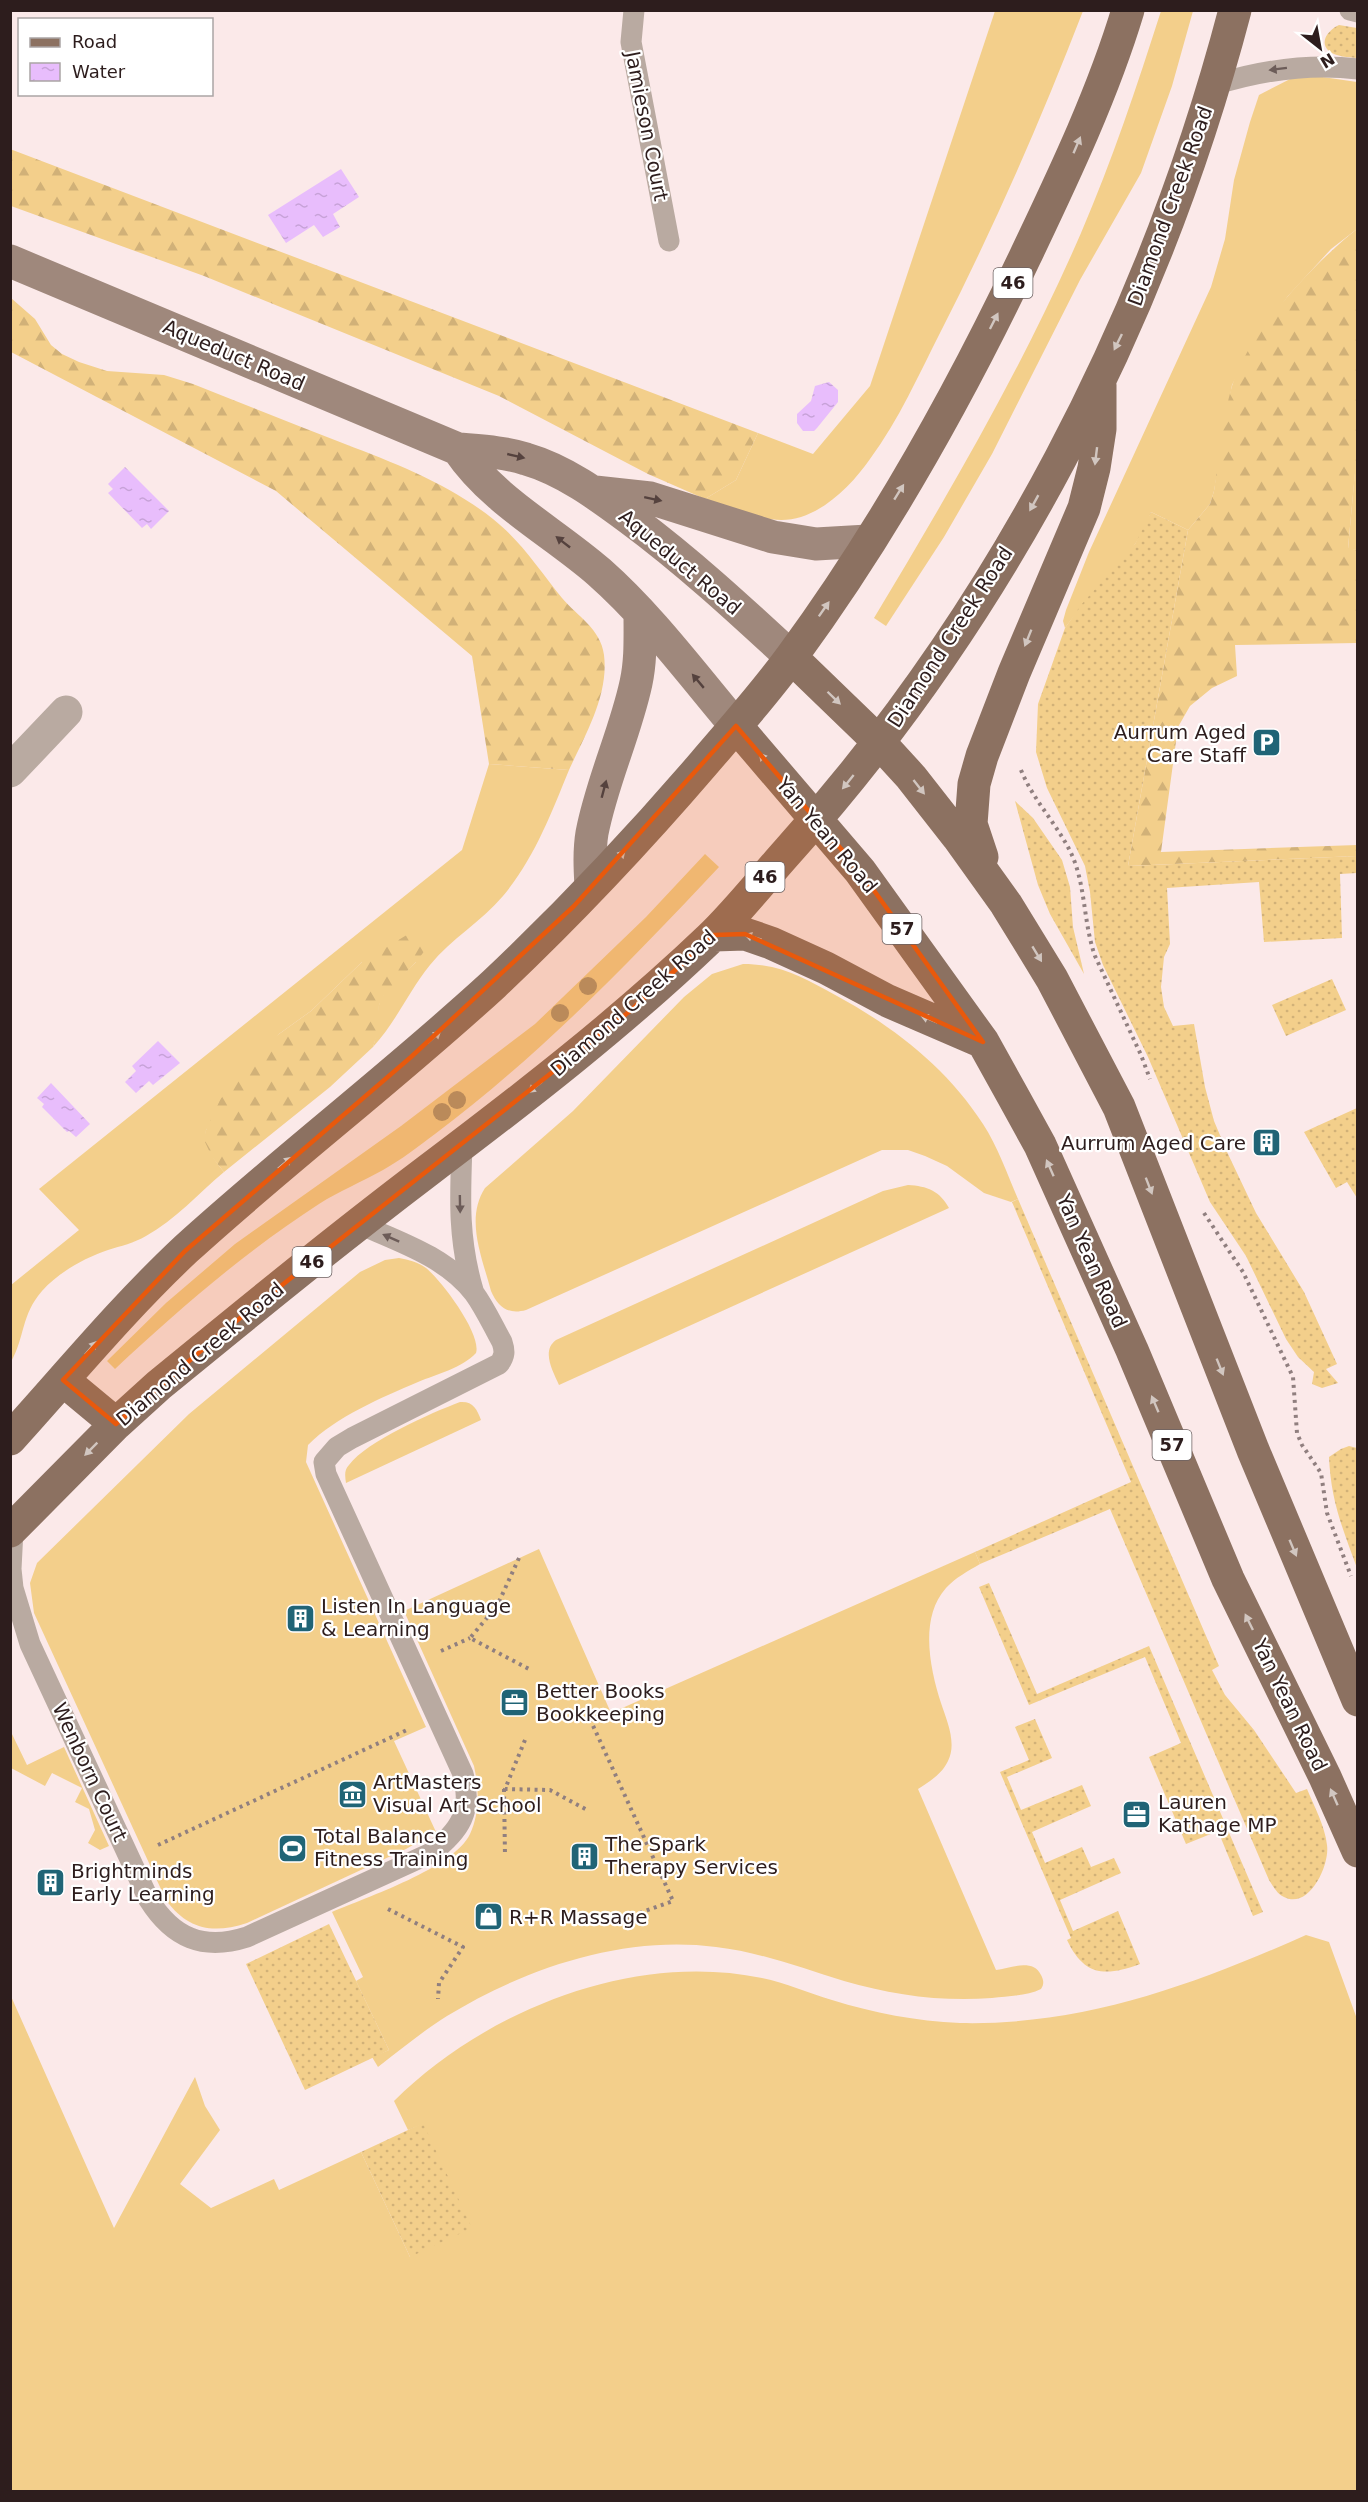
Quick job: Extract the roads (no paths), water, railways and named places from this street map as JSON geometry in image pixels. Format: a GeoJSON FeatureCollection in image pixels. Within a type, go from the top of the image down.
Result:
{"type":"FeatureCollection","features":[{"type":"Feature","properties":{"kind":"main road","name":"46"},"geometry":{"type":"LineString","coordinates":[[10,1439],[123,1311],[185,1251],[494,984],[591,887],[736,726],[792,658],[918,461],[996,317],[1087,122],[1118,43],[1128,10]]}},
{"type":"Feature","properties":{"kind":"main road","name":"Diamond Creek Road"},"geometry":{"type":"LineString","coordinates":[[12,1530],[116,1424],[159,1385],[630,1011],[714,934],[816,820],[880,743],[921,686],[1008,552],[1100,377],[1154,260],[1180,192],[1235,10]]}},
{"type":"Feature","properties":{"kind":"main road","name":"Aqueduct Road"},"geometry":{"type":"LineString","coordinates":[[10,261],[459,449],[498,452],[528,459],[595,492],[683,560],[792,658]]}},
{"type":"Feature","properties":{"kind":"main road"},"geometry":{"type":"LineString","coordinates":[[1006,904],[976,845],[971,824],[974,784],[982,756],[1030,632],[1084,508],[1095,468],[1100,429],[1100,377]]}},
{"type":"Feature","properties":{"kind":"main road"},"geometry":{"type":"LineString","coordinates":[[459,449],[471,468],[488,485],[584,559],[640,615],[736,726]]}},
{"type":"Feature","properties":{"kind":"main road"},"geometry":{"type":"LineString","coordinates":[[595,492],[650,498],[773,537],[816,544],[868,541]]}},
{"type":"Feature","properties":{"kind":"main road"},"geometry":{"type":"LineString","coordinates":[[591,887],[592,834],[610,765],[636,683],[641,652],[640,615]]}},
{"type":"Feature","properties":{"kind":"main road"},"geometry":{"type":"LineString","coordinates":[[792,658],[880,743],[911,777],[1006,904],[1052,979],[1119,1107],[1253,1450],[1358,1700]]}},
{"type":"Feature","properties":{"kind":"main road","name":"Yan Yean Road"},"geometry":{"type":"LineString","coordinates":[[736,726],[860,872],[983,1042],[1040,1145],[1132,1350],[1228,1579],[1325,1777],[1358,1851]]}},
{"type":"Feature","properties":{"kind":"main road"},"geometry":{"type":"LineString","coordinates":[[714,934],[745,934],[771,943],[826,968],[888,1001],[983,1042]]}},
{"type":"Feature","properties":{"kind":"main road"},"geometry":{"type":"LineString","coordinates":[[63,1380],[116,1424]]}},
{"type":"Feature","properties":{"kind":"street"},"geometry":{"type":"LineString","coordinates":[[10,771],[66,712]]}},
{"type":"Feature","properties":{"kind":"lane","name":"Jamieson Court"},"geometry":{"type":"LineString","coordinates":[[634,10],[631,42],[669,242]]}},
{"type":"Feature","properties":{"kind":"lane"},"geometry":{"type":"LineString","coordinates":[[1350,10],[1358,12]]}},
{"type":"Feature","properties":{"kind":"lane"},"geometry":{"type":"LineString","coordinates":[[1214,85],[1275,69],[1306,66],[1358,69]]}},
{"type":"Feature","properties":{"kind":"lane"},"geometry":{"type":"LineString","coordinates":[[462,1146],[460,1233],[464,1259],[474,1293]]}},
{"type":"Feature","properties":{"kind":"lane"},"geometry":{"type":"LineString","coordinates":[[359,1224],[433,1258],[450,1269],[474,1293]]}},
{"type":"Feature","properties":{"kind":"lane","name":"Wenborn Court"},"geometry":{"type":"LineString","coordinates":[[12,1530],[10,1569],[13,1588],[17,1608],[30,1644],[149,1900],[171,1929],[203,1942],[220,1943],[247,1937],[430,1853],[446,1841],[459,1825],[466,1809],[468,1791],[456,1756],[326,1474],[324,1462],[337,1448],[352,1438],[500,1364],[504,1358],[502,1342],[474,1293]]}},
{"type":"Feature","properties":{"kind":"lane","name":"Wenborn Court"},"geometry":{"type":"LineString","coordinates":[[10,1623],[30,1644]]}},
{"type":"Feature","properties":{"kind":"water"},"geometry":{"type":"Polygon","coordinates":[[[341,169],[359,197],[333,214],[340,227],[323,237],[314,225],[286,243],[268,215],[341,169]]]}},
{"type":"Feature","properties":{"kind":"water"},"geometry":{"type":"Polygon","coordinates":[[[829,382],[838,390],[838,402],[814,431],[803,431],[797,423],[797,414],[811,401],[815,386],[829,382]]]}},
{"type":"Feature","properties":{"kind":"water"},"geometry":{"type":"Polygon","coordinates":[[[125,467],[169,511],[151,529],[147,524],[142,528],[108,493],[113,489],[108,484],[125,467]]]}},
{"type":"Feature","properties":{"kind":"water"},"geometry":{"type":"Polygon","coordinates":[[[158,1041],[180,1063],[153,1085],[149,1081],[136,1093],[125,1082],[136,1071],[132,1066],[158,1041]]]}},
{"type":"Feature","properties":{"kind":"water"},"geometry":{"type":"Polygon","coordinates":[[[51,1083],[90,1124],[76,1137],[69,1131],[67,1132],[42,1107],[44,1104],[37,1098],[51,1083]]]}},
{"type":"Feature","properties":{"kind":"place","name":"Aurrum Aged Care Staff"},"geometry":{"type":"Point","coordinates":[1267,743]}},
{"type":"Feature","properties":{"kind":"place","name":"Aurrum Aged Care"},"geometry":{"type":"Point","coordinates":[1267,1143]}},
{"type":"Feature","properties":{"kind":"place","name":"Listen In Language & Learning"},"geometry":{"type":"Point","coordinates":[300,1618]}},
{"type":"Feature","properties":{"kind":"place","name":"Better Books Bookkeeping"},"geometry":{"type":"Point","coordinates":[515,1703]}},
{"type":"Feature","properties":{"kind":"place","name":"ArtMasters Visual Art School"},"geometry":{"type":"Point","coordinates":[352,1794]}},
{"type":"Feature","properties":{"kind":"place","name":"Lauren Kathage MP"},"geometry":{"type":"Point","coordinates":[1137,1814]}},
{"type":"Feature","properties":{"kind":"place","name":"Total Balance Fitness Training"},"geometry":{"type":"Point","coordinates":[293,1848]}},
{"type":"Feature","properties":{"kind":"place","name":"The Spark Therapy Services"},"geometry":{"type":"Point","coordinates":[584,1856]}},
{"type":"Feature","properties":{"kind":"place","name":"Brightminds Early Learning"},"geometry":{"type":"Point","coordinates":[50,1883]}},
{"type":"Feature","properties":{"kind":"place","name":"R+R Massage"},"geometry":{"type":"Point","coordinates":[488,1917]}}]}
